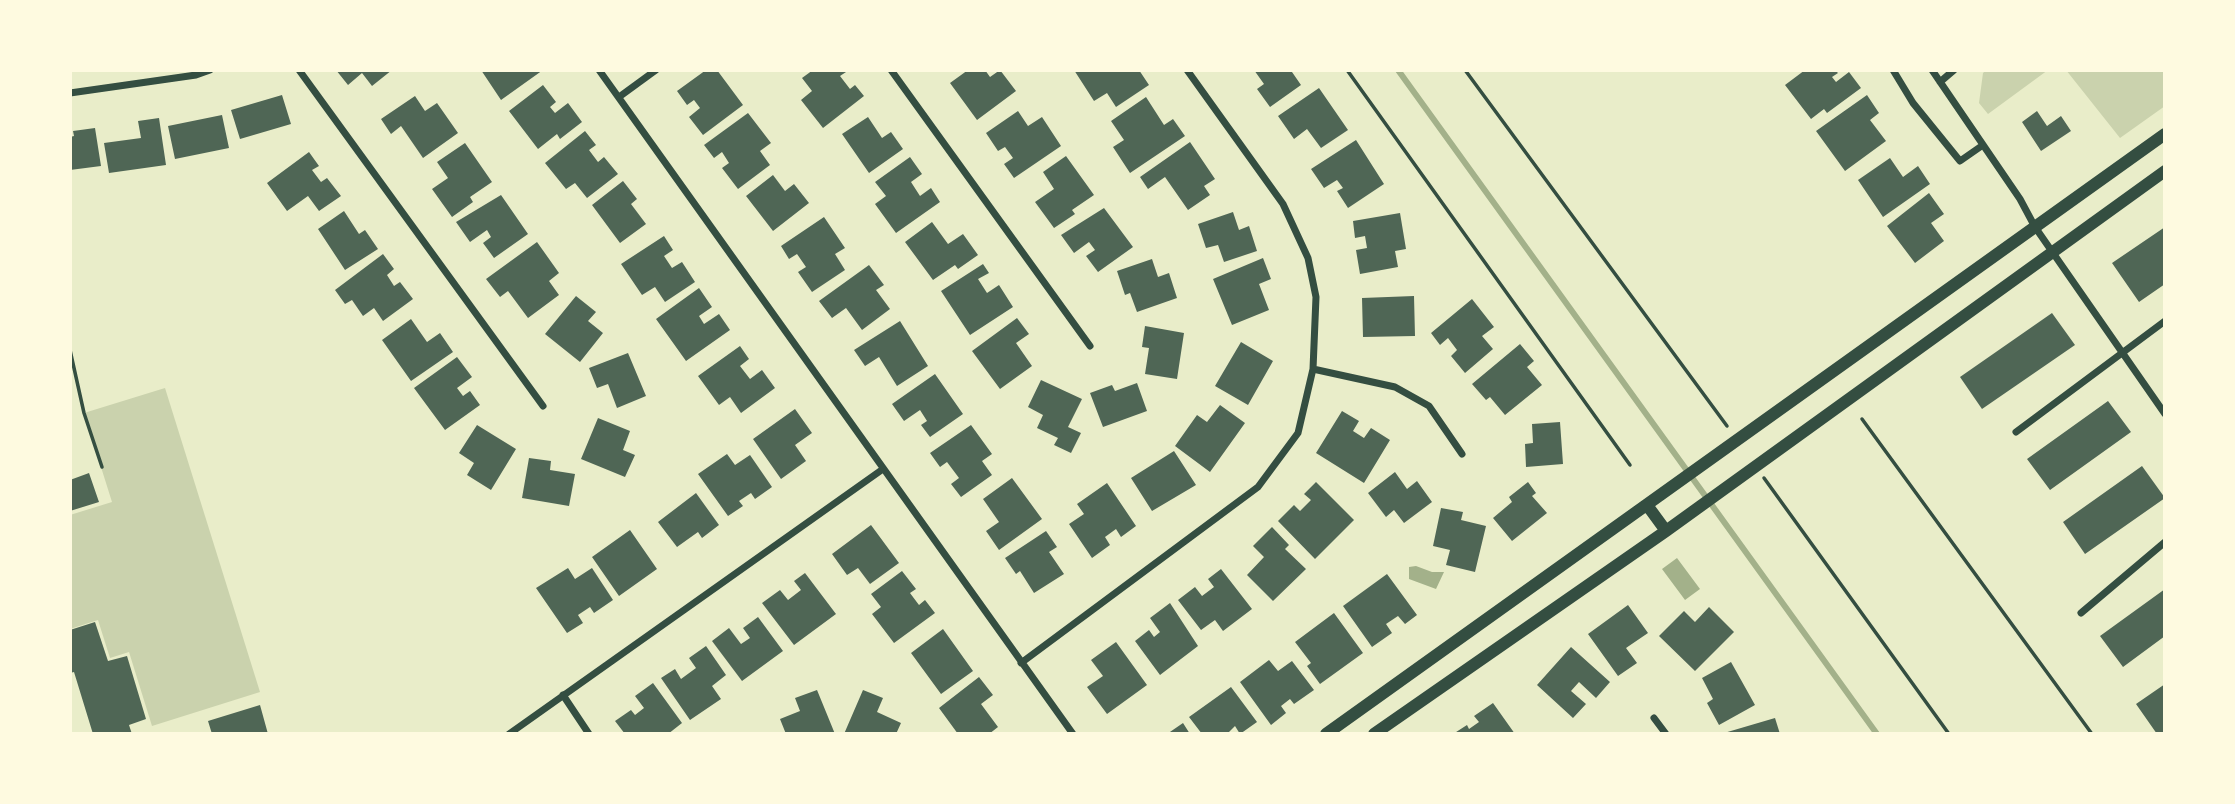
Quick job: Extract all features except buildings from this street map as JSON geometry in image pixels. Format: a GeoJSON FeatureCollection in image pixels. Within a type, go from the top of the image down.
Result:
{"type":"FeatureCollection","features":[{"type":"Feature","properties":{"kind":"street"},"geometry":{"type":"LineString","coordinates":[[70,93],[196,75],[210,70]]}},
{"type":"Feature","properties":{"kind":"street"},"geometry":{"type":"LineString","coordinates":[[299,70],[543,407]]}},
{"type":"Feature","properties":{"kind":"street"},"geometry":{"type":"LineString","coordinates":[[599,70],[1073,734]]}},
{"type":"Feature","properties":{"kind":"street"},"geometry":{"type":"LineString","coordinates":[[619,97],[656,70]]}},
{"type":"Feature","properties":{"kind":"street"},"geometry":{"type":"LineString","coordinates":[[891,70],[1090,346]]}},
{"type":"Feature","properties":{"kind":"street"},"geometry":{"type":"LineString","coordinates":[[1021,663],[1258,487],[1298,433],[1313,369],[1317,297],[1308,258],[1283,204],[1187,70]]}},
{"type":"Feature","properties":{"kind":"street"},"geometry":{"type":"LineString","coordinates":[[1893,70],[1913,103],[1961,161],[1983,145]]}},
{"type":"Feature","properties":{"kind":"street"},"geometry":{"type":"LineString","coordinates":[[1932,70],[2035,227],[2165,414]]}},
{"type":"Feature","properties":{"kind":"street"},"geometry":{"type":"LineString","coordinates":[[1940,82],[1954,70]]}},
{"type":"Feature","properties":{"kind":"street"},"geometry":{"type":"LineString","coordinates":[[1326,734],[2165,134]]}},
{"type":"Feature","properties":{"kind":"street"},"geometry":{"type":"LineString","coordinates":[[1374,734],[1666,531],[2165,171]]}},
{"type":"Feature","properties":{"kind":"street"},"geometry":{"type":"LineString","coordinates":[[2016,432],[2165,321]]}},
{"type":"Feature","properties":{"kind":"street"},"geometry":{"type":"LineString","coordinates":[[1313,369],[1395,387],[1429,407],[1462,454]]}},
{"type":"Feature","properties":{"kind":"street"},"geometry":{"type":"LineString","coordinates":[[509,734],[883,469]]}},
{"type":"Feature","properties":{"kind":"street"},"geometry":{"type":"LineString","coordinates":[[1647,505],[1666,531]]}},
{"type":"Feature","properties":{"kind":"street"},"geometry":{"type":"LineString","coordinates":[[2081,613],[2165,541]]}},
{"type":"Feature","properties":{"kind":"street"},"geometry":{"type":"LineString","coordinates":[[563,695],[590,734]]}},
{"type":"Feature","properties":{"kind":"street"},"geometry":{"type":"LineString","coordinates":[[1654,718],[1665,734]]}},
{"type":"Feature","properties":{"kind":"path"},"geometry":{"type":"LineString","coordinates":[[1347,70],[1630,465]]}},
{"type":"Feature","properties":{"kind":"path"},"geometry":{"type":"LineString","coordinates":[[1465,70],[1724,423]]}},
{"type":"Feature","properties":{"kind":"path"},"geometry":{"type":"LineString","coordinates":[[70,350],[84,413],[102,467]]}},
{"type":"Feature","properties":{"kind":"path"},"geometry":{"type":"LineString","coordinates":[[1862,419],[2092,734]]}},
{"type":"Feature","properties":{"kind":"path"},"geometry":{"type":"LineString","coordinates":[[1764,477],[1950,734]]}},
{"type":"Feature","properties":{"kind":"shaded area"},"geometry":{"type":"Polygon","coordinates":[[[1986,70],[2048,70],[1988,114],[1979,103],[1983,73],[1986,70]]]}},
{"type":"Feature","properties":{"kind":"shaded area"},"geometry":{"type":"Polygon","coordinates":[[[2066,70],[2165,70],[2165,106],[2120,138],[2066,70]]]}},
{"type":"Feature","properties":{"kind":"shaded area"},"geometry":{"type":"Polygon","coordinates":[[[165,388],[260,692],[152,726],[129,652],[110,658],[98,620],[70,629],[70,515],[112,502],[84,413],[165,388]]]}},
{"type":"Feature","properties":{"kind":"shaded area"},"geometry":{"type":"Polygon","coordinates":[[[1677,558],[1700,589],[1685,600],[1662,569],[1677,558]]]}},
{"type":"Feature","properties":{"kind":"shaded area"},"geometry":{"type":"Polygon","coordinates":[[[1416,566],[1432,572],[1444,572],[1436,589],[1409,579],[1409,567],[1416,566]]]}},
{"type":"Feature","properties":{"kind":"waterway"},"geometry":{"type":"LineString","coordinates":[[1398,70],[1877,734]]}}]}
